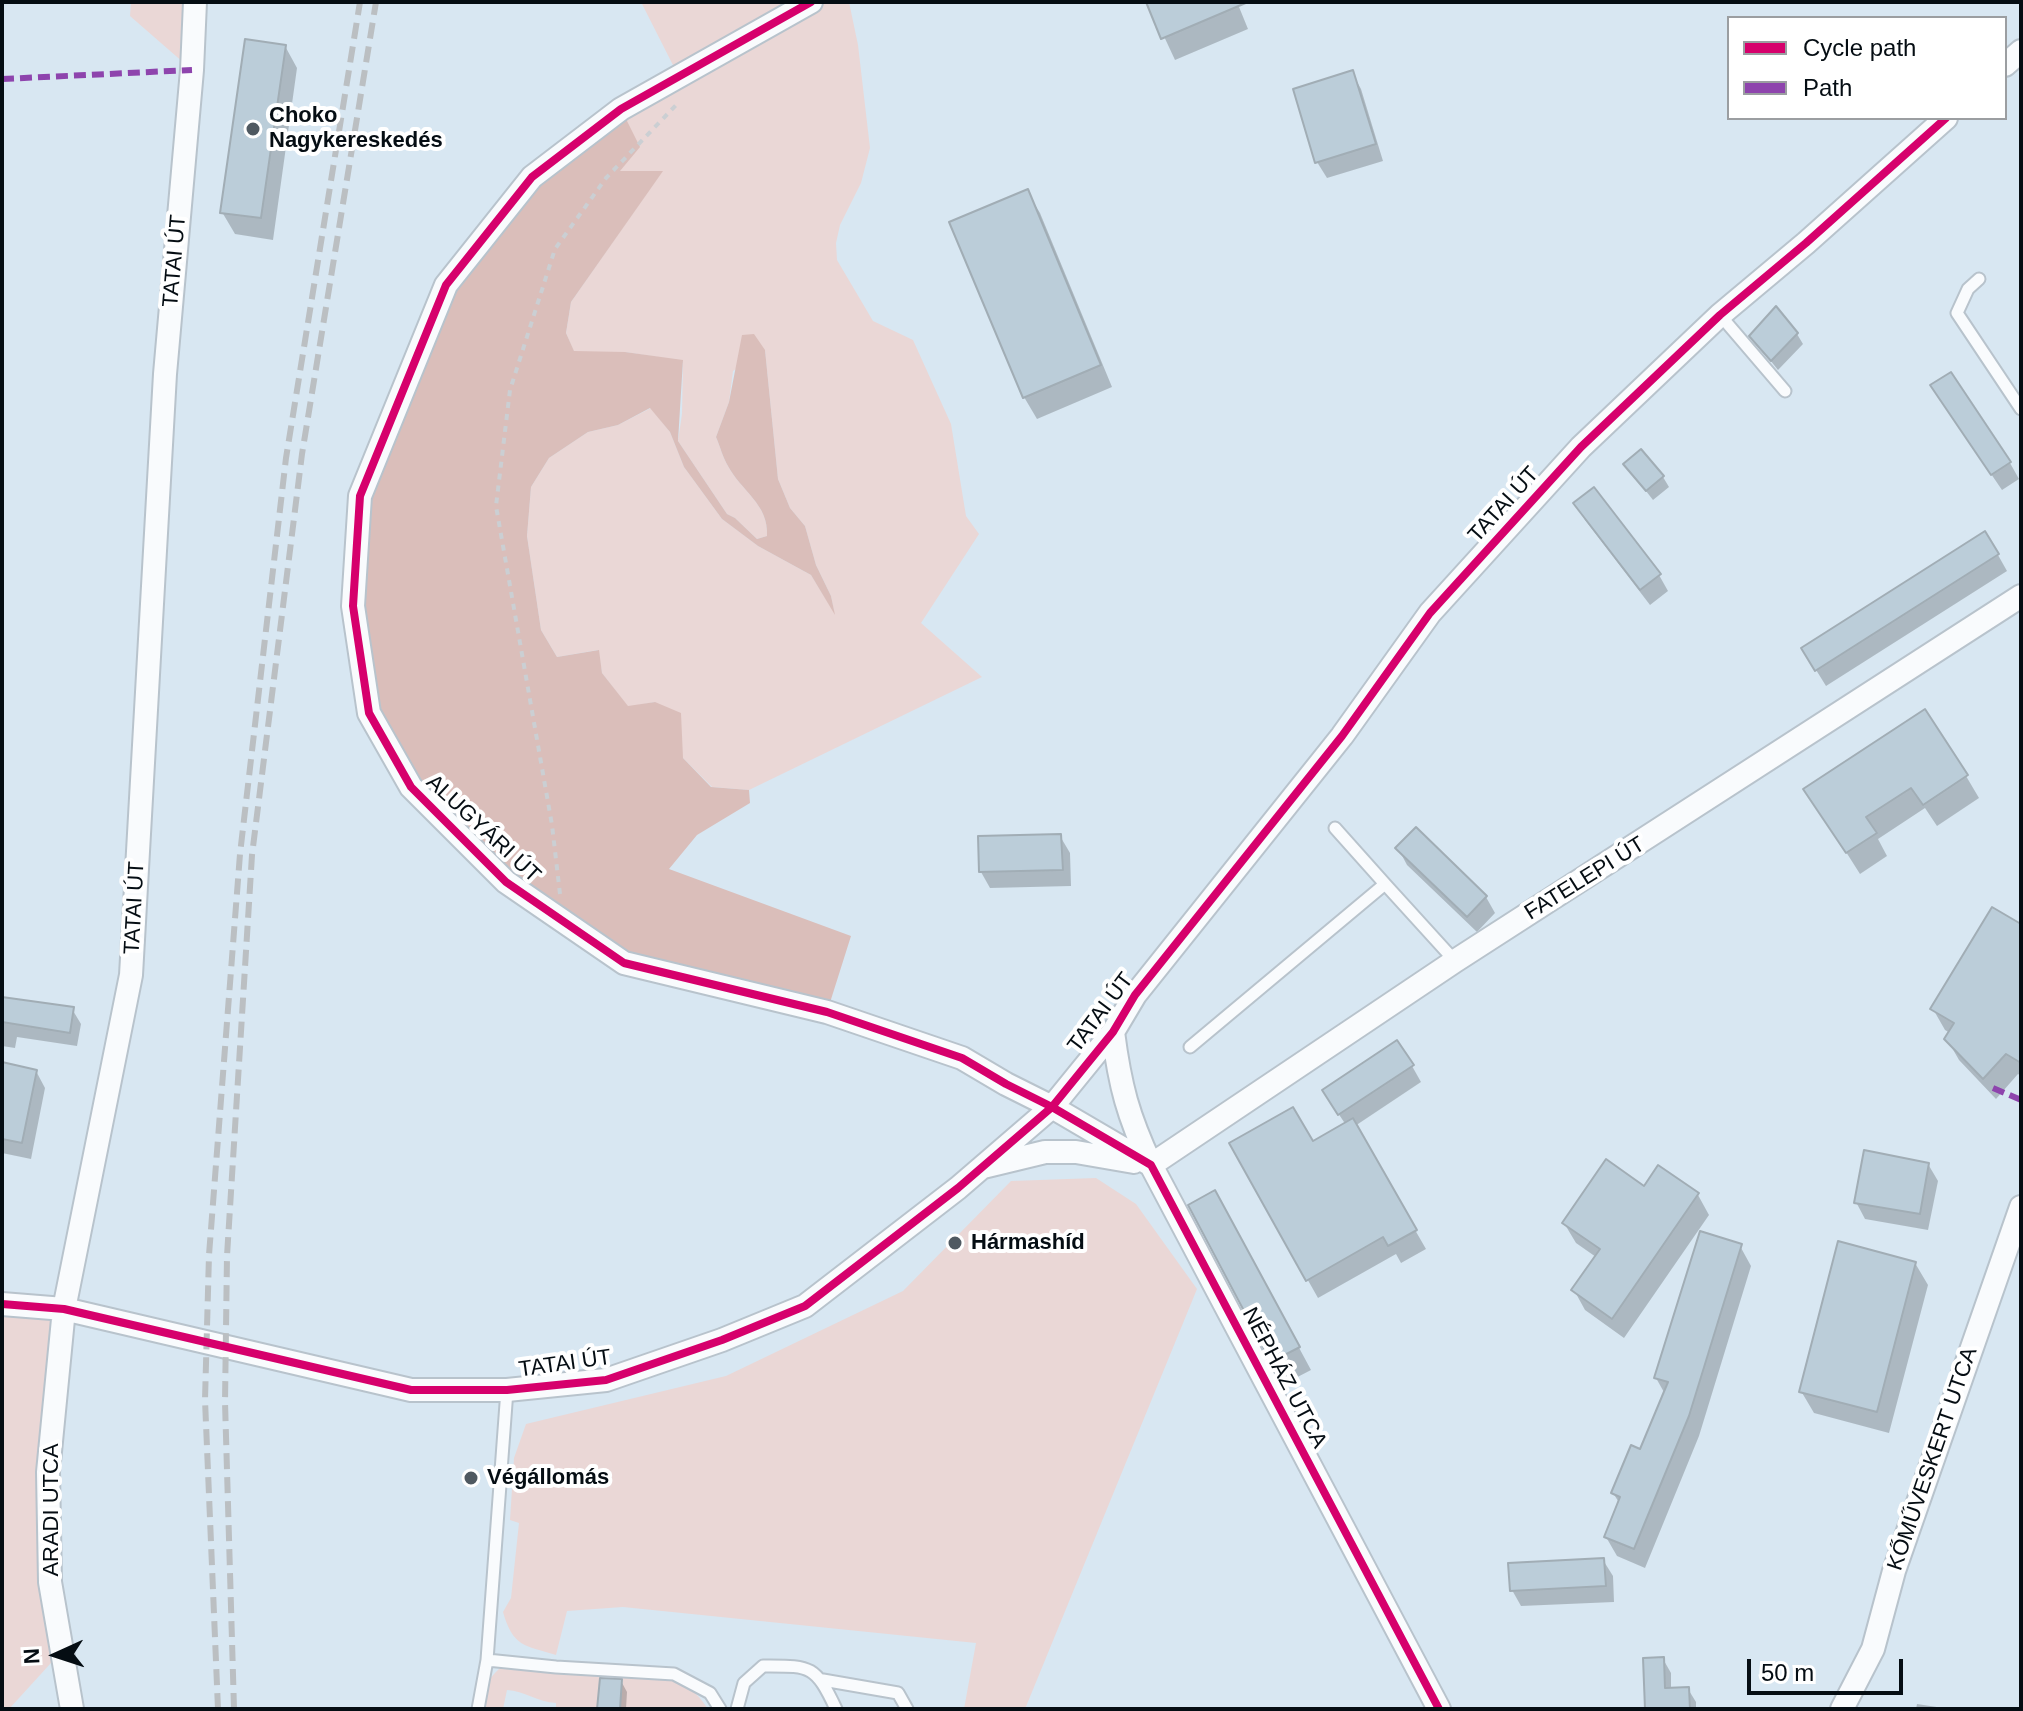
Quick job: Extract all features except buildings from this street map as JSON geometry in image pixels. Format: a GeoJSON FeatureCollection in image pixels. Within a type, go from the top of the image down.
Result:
{"type":"FeatureCollection","features":[{"type":"Feature","properties":{"kind":"street","name":"TATAI ÚT"},"geometry":{"type":"LineString","coordinates":[[195,2],[192,70],[165,374],[131,975],[64,1309],[411,1390],[507,1390],[606,1380],[722,1340],[805,1306],[958,1188],[1052,1107],[1113,1032],[1135,995],[1342,736],[1430,613],[1581,447],[1720,315],[1944,120]]}},
{"type":"Feature","properties":{"kind":"street","name":"ALUGYÁRI ÚT"},"geometry":{"type":"LineString","coordinates":[[811,2],[621,109],[532,177],[446,285],[360,496],[353,606],[369,713],[411,787],[506,882],[624,963],[827,1012],[880,1028],[962,1058],[1052,1107]]}},
{"type":"Feature","properties":{"kind":"street","name":"FATELEPI ÚT"},"geometry":{"type":"LineString","coordinates":[[1151,1165],[1455,961],[2021,596]]}},
{"type":"Feature","properties":{"kind":"street","name":"NÉPHÁZ UTCA"},"geometry":{"type":"LineString","coordinates":[[1113,1032],[1119,1082],[1131,1123],[1151,1165],[1439,1709]]}},
{"type":"Feature","properties":{"kind":"street"},"geometry":{"type":"LineString","coordinates":[[1052,1107],[1151,1165]]}},
{"type":"Feature","properties":{"kind":"street"},"geometry":{"type":"LineString","coordinates":[[980,1167],[1045,1152],[1076,1152],[1151,1165]]}},
{"type":"Feature","properties":{"kind":"street","name":"KŐMŰVESKERT UTCA"},"geometry":{"type":"LineString","coordinates":[[1842,1709],[1873,1649],[1894,1571],[2021,1207]]}},
{"type":"Feature","properties":{"kind":"street"},"geometry":{"type":"LineString","coordinates":[[2,1304],[64,1309]]}},
{"type":"Feature","properties":{"kind":"street","name":"ARADI UTCA"},"geometry":{"type":"LineString","coordinates":[[64,1309],[48,1472],[50,1582],[72,1709]]}},
{"type":"Feature","properties":{"kind":"lane"},"geometry":{"type":"LineString","coordinates":[[1979,279],[1968,289],[1957,313],[2021,409]]}},
{"type":"Feature","properties":{"kind":"lane"},"geometry":{"type":"LineString","coordinates":[[1720,315],[1785,391]]}},
{"type":"Feature","properties":{"kind":"lane"},"geometry":{"type":"LineString","coordinates":[[1335,828],[1455,961]]}},
{"type":"Feature","properties":{"kind":"lane"},"geometry":{"type":"LineString","coordinates":[[1190,1047],[1385,884]]}},
{"type":"Feature","properties":{"kind":"lane"},"geometry":{"type":"LineString","coordinates":[[478,1709],[487,1660],[507,1390]]}},
{"type":"Feature","properties":{"kind":"lane"},"geometry":{"type":"LineString","coordinates":[[487,1660],[674,1674],[710,1693],[720,1709]]}},
{"type":"Feature","properties":{"kind":"lane"},"geometry":{"type":"LineString","coordinates":[[737,1709],[744,1683],[763,1666],[802,1666],[823,1680],[898,1693],[907,1709]]}},
{"type":"Feature","properties":{"kind":"lane"},"geometry":{"type":"LineString","coordinates":[[823,1680],[836,1709]]}},
{"type":"Feature","properties":{"kind":"path"},"geometry":{"type":"LineString","coordinates":[[561,920],[552,825],[496,506],[510,390],[555,249],[606,178],[679,102]]}},
{"type":"Feature","properties":{"kind":"shaded area"},"geometry":{"type":"Polygon","coordinates":[[[131,2],[201,2],[192,70],[130,16],[131,2]]]}},
{"type":"Feature","properties":{"kind":"shaded area"},"geometry":{"type":"Polygon","coordinates":[[[641,2],[849,2],[858,45],[870,148],[861,183],[840,225],[836,243],[837,260],[873,321],[913,340],[951,424],[966,516],[979,534],[921,623],[982,677],[749,790],[712,787],[683,758],[655,702],[628,707],[602,673],[598,650],[557,657],[541,630],[527,536],[531,487],[549,458],[588,432],[618,425],[651,408],[670,432],[684,467],[722,519],[758,546],[811,575],[834,612],[805,526],[790,508],[778,479],[765,350],[733,371],[729,402],[716,437],[733,475],[764,515],[767,536],[757,539],[727,514],[678,441],[683,361],[625,352],[574,352],[566,333],[571,302],[662,171],[620,171],[621,109],[678,75],[641,2]]]}},
{"type":"Feature","properties":{"kind":"shaded area"},"geometry":{"type":"Polygon","coordinates":[[[621,109],[640,147],[620,171],[663,171],[571,302],[566,333],[574,351],[625,352],[683,360],[678,441],[727,514],[757,539],[767,536],[764,515],[733,475],[716,437],[729,402],[742,335],[754,334],[765,350],[778,479],[790,508],[805,526],[835,615],[811,575],[758,546],[722,519],[684,467],[670,432],[650,408],[618,425],[588,432],[549,458],[531,487],[527,536],[541,630],[557,657],[599,650],[602,673],[628,706],[655,702],[681,713],[683,758],[711,787],[749,790],[750,803],[697,835],[669,869],[851,936],[827,1012],[624,963],[561,920],[411,787],[369,713],[353,606],[360,496],[446,285],[532,177],[621,109]]]}},
{"type":"Feature","properties":{"kind":"shaded area"},"geometry":{"type":"Polygon","coordinates":[[[1096,1178],[1136,1204],[1197,1289],[1025,1709],[964,1709],[976,1643],[623,1607],[567,1611],[556,1655],[521,1643],[511,1632],[503,1612],[511,1598],[519,1523],[510,1520],[514,1458],[526,1424],[726,1376],[903,1291],[1011,1181],[1096,1178]]]}},
{"type":"Feature","properties":{"kind":"shaded area"},"geometry":{"type":"Polygon","coordinates":[[[2,1304],[64,1309],[48,1472],[61,1652],[9,1709],[2,1709],[2,1304]]]}},
{"type":"Feature","properties":{"kind":"shaded area"},"geometry":{"type":"Polygon","coordinates":[[[504,1665],[600,1673],[597,1709],[556,1709],[556,1703],[507,1690],[503,1709],[481,1709],[487,1684],[504,1665]]]}},
{"type":"Feature","properties":{"kind":"shaded area"},"geometry":{"type":"Polygon","coordinates":[[[623,1675],[661,1677],[681,1683],[699,1697],[708,1709],[620,1709],[623,1675]]]}},
{"type":"Feature","properties":{"kind":"railway"},"geometry":{"type":"LineString","coordinates":[[218,1709],[205,1400],[209,1255],[240,854],[286,458],[360,2]]}},
{"type":"Feature","properties":{"kind":"railway"},"geometry":{"type":"LineString","coordinates":[[234,1709],[225,1402],[227,1256],[252,855],[302,454],[376,2]]}},
{"type":"Feature","properties":{"kind":"marked path"},"geometry":{"type":"LineString","coordinates":[[2,79],[192,70]]}},
{"type":"Feature","properties":{"kind":"marked path"},"geometry":{"type":"LineString","coordinates":[[1993,1088],[2021,1100]]}},
{"type":"Feature","properties":{"kind":"cycle path"},"geometry":{"type":"LineString","coordinates":[[811,2],[621,109],[532,177],[446,285],[360,496],[353,606],[369,713],[411,787],[506,882],[624,963],[827,1012],[962,1058],[1151,1165],[1439,1709]]}},
{"type":"Feature","properties":{"kind":"cycle path"},"geometry":{"type":"LineString","coordinates":[[2,1304],[64,1309],[411,1390],[507,1390],[606,1380],[722,1340],[805,1306],[958,1188],[1052,1107],[1113,1032],[1135,995],[1342,736],[1430,613],[1581,447],[1720,315],[1944,120]]}},
{"type":"Feature","properties":{"kind":"place","name":"Choko Nagykereskedés"},"geometry":{"type":"Point","coordinates":[253,129]}},
{"type":"Feature","properties":{"kind":"place","name":"Hármashíd"},"geometry":{"type":"Point","coordinates":[955,1243]}},
{"type":"Feature","properties":{"kind":"place","name":"Végállomás"},"geometry":{"type":"Point","coordinates":[471,1478]}}]}
